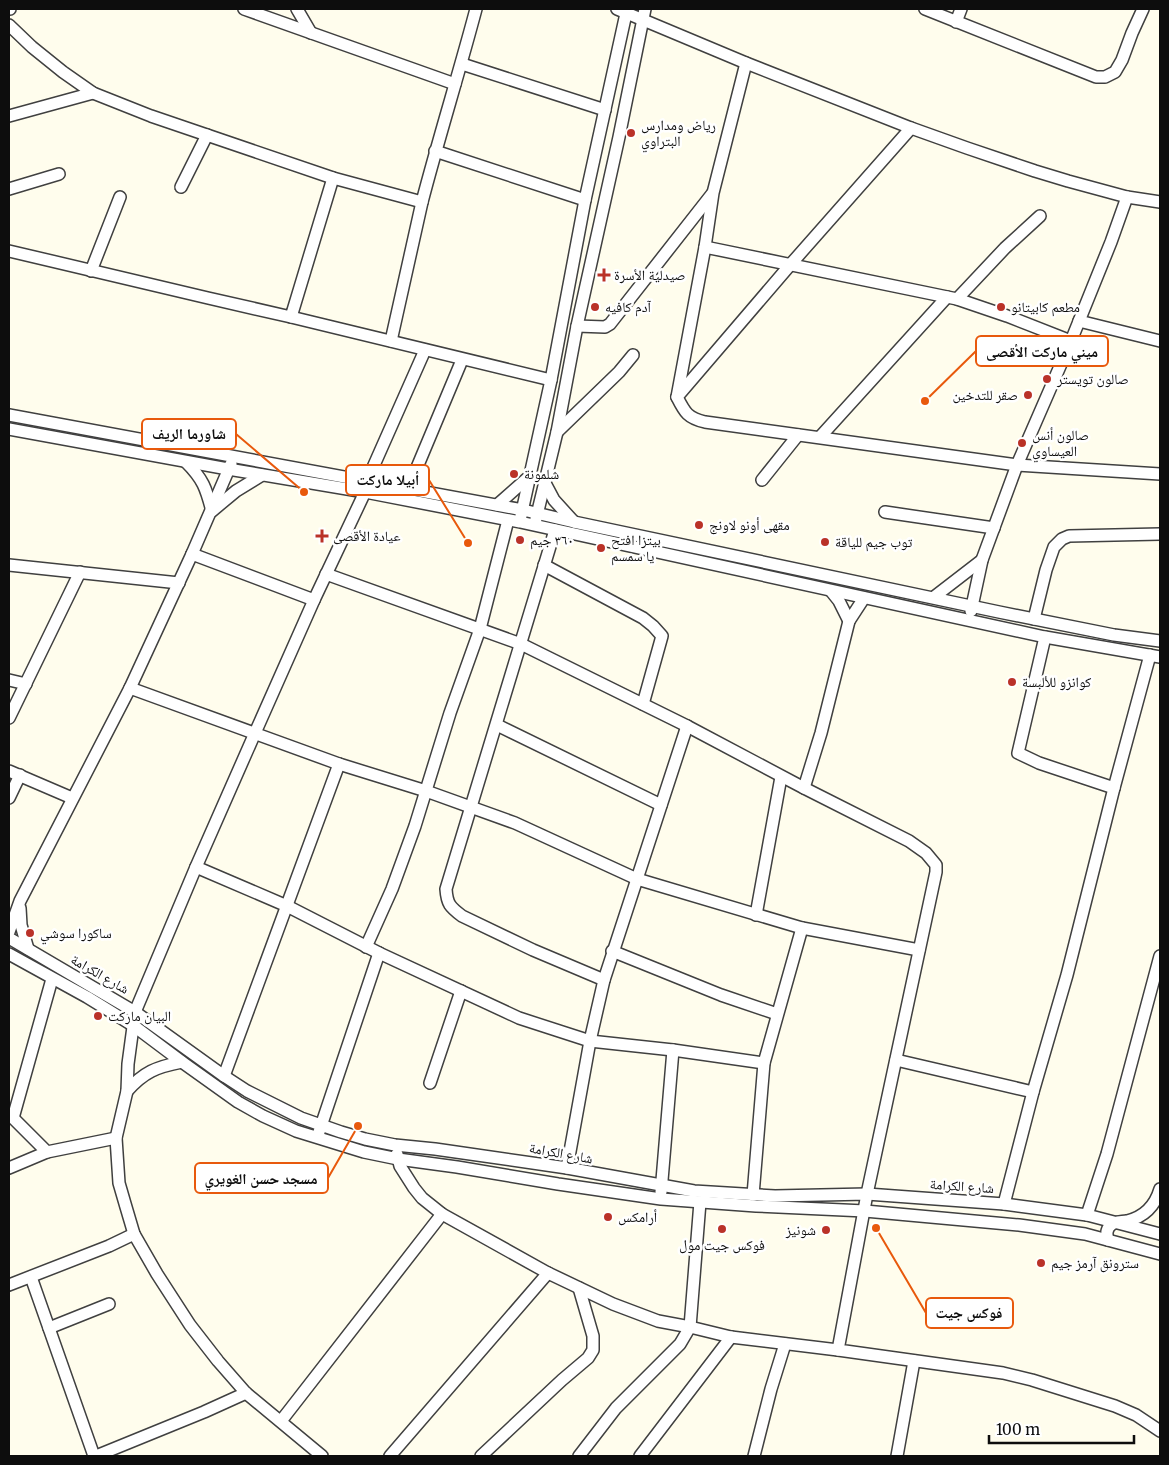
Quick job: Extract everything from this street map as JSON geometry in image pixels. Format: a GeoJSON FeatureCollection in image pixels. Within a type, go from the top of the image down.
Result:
{"type":"FeatureCollection","features":[{"type":"Feature","properties":{"kind":"street"},"geometry":{"type":"LineString","coordinates":[[244,9],[455,84]]}},
{"type":"Feature","properties":{"kind":"street"},"geometry":{"type":"LineString","coordinates":[[297,9],[311,33]]}},
{"type":"Feature","properties":{"kind":"street"},"geometry":{"type":"LineString","coordinates":[[390,341],[422,202],[476,9]]}},
{"type":"Feature","properties":{"kind":"street"},"geometry":{"type":"LineString","coordinates":[[925,9],[1096,77],[1105,77],[1115,72],[1122,60],[1143,9]]}},
{"type":"Feature","properties":{"kind":"street"},"geometry":{"type":"LineString","coordinates":[[956,22],[961,9]]}},
{"type":"Feature","properties":{"kind":"street"},"geometry":{"type":"LineString","coordinates":[[366,947],[395,881],[416,826],[450,713],[480,629],[514,521],[523,510],[551,380],[585,200],[605,110],[623,10],[643,14],[746,63],[911,128],[1035,171],[1127,197],[1160,202]]}},
{"type":"Feature","properties":{"kind":"street"},"geometry":{"type":"LineString","coordinates":[[534,526],[557,432],[577,326],[619,137],[643,14]]}},
{"type":"Feature","properties":{"kind":"street"},"geometry":{"type":"LineString","coordinates":[[9,25],[63,72],[93,93],[151,116],[334,178],[422,202]]}},
{"type":"Feature","properties":{"kind":"street"},"geometry":{"type":"LineString","coordinates":[[746,63],[713,193],[677,398],[684,412],[694,419],[705,422],[1017,465],[1160,474]]}},
{"type":"Feature","properties":{"kind":"street"},"geometry":{"type":"LineString","coordinates":[[462,64],[605,110]]}},
{"type":"Feature","properties":{"kind":"street"},"geometry":{"type":"LineString","coordinates":[[9,116],[93,93]]}},
{"type":"Feature","properties":{"kind":"street"},"geometry":{"type":"LineString","coordinates":[[677,398],[790,265],[911,128]]}},
{"type":"Feature","properties":{"kind":"street"},"geometry":{"type":"LineString","coordinates":[[181,187],[207,135]]}},
{"type":"Feature","properties":{"kind":"street"},"geometry":{"type":"LineString","coordinates":[[435,152],[585,200]]}},
{"type":"Feature","properties":{"kind":"street"},"geometry":{"type":"LineString","coordinates":[[9,189],[60,174]]}},
{"type":"Feature","properties":{"kind":"street"},"geometry":{"type":"LineString","coordinates":[[291,317],[334,178]]}},
{"type":"Feature","properties":{"kind":"street"},"geometry":{"type":"LineString","coordinates":[[577,326],[604,327],[610,324],[713,193]]}},
{"type":"Feature","properties":{"kind":"street"},"geometry":{"type":"LineString","coordinates":[[91,271],[120,197]]}},
{"type":"Feature","properties":{"kind":"street"},"geometry":{"type":"LineString","coordinates":[[969,622],[982,560],[1017,465],[1071,341],[1127,197]]}},
{"type":"Feature","properties":{"kind":"street"},"geometry":{"type":"LineString","coordinates":[[820,437],[952,298],[1040,216]]}},
{"type":"Feature","properties":{"kind":"street"},"geometry":{"type":"LineString","coordinates":[[705,247],[952,298],[1007,316],[1071,341]]}},
{"type":"Feature","properties":{"kind":"street"},"geometry":{"type":"LineString","coordinates":[[9,251],[551,380]]}},
{"type":"Feature","properties":{"kind":"street"},"geometry":{"type":"LineString","coordinates":[[1079,321],[1160,341]]}},
{"type":"Feature","properties":{"kind":"street"},"geometry":{"type":"LineString","coordinates":[[322,1456],[246,1393],[190,1325],[134,1234],[119,1183],[116,1138],[127,1091],[128,1064],[135,1012],[255,732],[426,350]]}},
{"type":"Feature","properties":{"kind":"street"},"geometry":{"type":"LineString","coordinates":[[557,432],[619,372],[633,355]]}},
{"type":"Feature","properties":{"kind":"street"},"geometry":{"type":"LineString","coordinates":[[408,489],[462,360]]}},
{"type":"Feature","properties":{"kind":"street"},"geometry":{"type":"LineString","coordinates":[[9,415],[234,456],[534,526],[969,622],[1155,656],[1114,788],[1004,1204]]}},
{"type":"Feature","properties":{"kind":"street"},"geometry":{"type":"LineString","coordinates":[[9,429],[262,475],[408,489],[497,505],[1034,619],[1114,635],[1160,641]]}},
{"type":"Feature","properties":{"kind":"street"},"geometry":{"type":"LineString","coordinates":[[762,480],[798,435]]}},
{"type":"Feature","properties":{"kind":"street"},"geometry":{"type":"LineString","coordinates":[[9,932],[20,901],[130,688],[212,511],[234,456]]}},
{"type":"Feature","properties":{"kind":"street"},"geometry":{"type":"LineString","coordinates":[[186,462],[199,474],[204,483],[212,511]]}},
{"type":"Feature","properties":{"kind":"street"},"geometry":{"type":"LineString","coordinates":[[212,511],[236,491],[262,475]]}},
{"type":"Feature","properties":{"kind":"street"},"geometry":{"type":"LineString","coordinates":[[497,505],[531,475]]}},
{"type":"Feature","properties":{"kind":"street"},"geometry":{"type":"LineString","coordinates":[[545,483],[554,500],[574,522]]}},
{"type":"Feature","properties":{"kind":"street"},"geometry":{"type":"LineString","coordinates":[[885,512],[994,528]]}},
{"type":"Feature","properties":{"kind":"street"},"geometry":{"type":"LineString","coordinates":[[555,530],[446,889],[446,899],[449,905],[458,913],[471,920],[533,950],[604,980]]}},
{"type":"Feature","properties":{"kind":"street"},"geometry":{"type":"LineString","coordinates":[[1034,619],[1046,570],[1054,547],[1062,539],[1069,536],[1160,534]]}},
{"type":"Feature","properties":{"kind":"street"},"geometry":{"type":"LineString","coordinates":[[192,554],[314,600]]}},
{"type":"Feature","properties":{"kind":"street"},"geometry":{"type":"LineString","coordinates":[[934,598],[982,560]]}},
{"type":"Feature","properties":{"kind":"street"},"geometry":{"type":"LineString","coordinates":[[544,564],[643,618],[662,636],[643,704]]}},
{"type":"Feature","properties":{"kind":"street"},"geometry":{"type":"LineString","coordinates":[[9,565],[178,583]]}},
{"type":"Feature","properties":{"kind":"street"},"geometry":{"type":"LineString","coordinates":[[9,718],[80,572]]}},
{"type":"Feature","properties":{"kind":"street"},"geometry":{"type":"LineString","coordinates":[[326,574],[521,644],[687,726],[781,777],[909,841],[926,853],[936,865],[867,1194],[838,1350]]}},
{"type":"Feature","properties":{"kind":"street"},"geometry":{"type":"LineString","coordinates":[[831,591],[839,601],[849,621]]}},
{"type":"Feature","properties":{"kind":"street"},"geometry":{"type":"LineString","coordinates":[[804,788],[821,734],[849,621],[864,598]]}},
{"type":"Feature","properties":{"kind":"street"},"geometry":{"type":"LineString","coordinates":[[1045,637],[1018,753],[1039,764],[1114,788]]}},
{"type":"Feature","properties":{"kind":"street"},"geometry":{"type":"LineString","coordinates":[[9,680],[26,684]]}},
{"type":"Feature","properties":{"kind":"street"},"geometry":{"type":"LineString","coordinates":[[130,688],[339,764],[472,807],[531,830],[636,879],[802,928],[919,950]]}},
{"type":"Feature","properties":{"kind":"street"},"geometry":{"type":"LineString","coordinates":[[497,725],[661,805]]}},
{"type":"Feature","properties":{"kind":"street"},"geometry":{"type":"LineString","coordinates":[[567,1168],[590,1041],[604,980],[687,726]]}},
{"type":"Feature","properties":{"kind":"street"},"geometry":{"type":"LineString","coordinates":[[224,1076],[339,764]]}},
{"type":"Feature","properties":{"kind":"street"},"geometry":{"type":"LineString","coordinates":[[9,798],[14,773],[72,798]]}},
{"type":"Feature","properties":{"kind":"street"},"geometry":{"type":"LineString","coordinates":[[756,915],[781,777]]}},
{"type":"Feature","properties":{"kind":"street"},"geometry":{"type":"LineString","coordinates":[[196,867],[287,906],[366,947],[519,1018],[590,1041],[764,1063]]}},
{"type":"Feature","properties":{"kind":"street"},"geometry":{"type":"LineString","coordinates":[[9,911],[20,901]]}},
{"type":"Feature","properties":{"kind":"street"},"geometry":{"type":"LineString","coordinates":[[20,901],[19,916],[28,949]]}},
{"type":"Feature","properties":{"kind":"street"},"geometry":{"type":"LineString","coordinates":[[753,1195],[764,1063],[802,928]]}},
{"type":"Feature","properties":{"kind":"street","name":"شارع الكرامة"},"geometry":{"type":"LineString","coordinates":[[9,938],[135,1012],[247,1091],[301,1118],[365,1139],[395,1145],[567,1168],[694,1191],[775,1196],[867,1194],[1004,1204],[1087,1216],[1118,1222],[1160,1234]]}},
{"type":"Feature","properties":{"kind":"street"},"geometry":{"type":"LineString","coordinates":[[612,951],[721,995],[777,1014]]}},
{"type":"Feature","properties":{"kind":"street"},"geometry":{"type":"LineString","coordinates":[[317,1139],[379,953]]}},
{"type":"Feature","properties":{"kind":"street","name":"شارع الكرامة"},"geometry":{"type":"LineString","coordinates":[[9,954],[87,997],[134,1026],[238,1102],[263,1116],[317,1139],[364,1152],[398,1159],[661,1199],[865,1211],[1019,1225],[1085,1234],[1160,1254]]}},
{"type":"Feature","properties":{"kind":"street"},"geometry":{"type":"LineString","coordinates":[[1087,1216],[1107,1154],[1160,956]]}},
{"type":"Feature","properties":{"kind":"street"},"geometry":{"type":"LineString","coordinates":[[47,1152],[11,1116],[52,979]]}},
{"type":"Feature","properties":{"kind":"street"},"geometry":{"type":"LineString","coordinates":[[430,1083],[461,991]]}},
{"type":"Feature","properties":{"kind":"street"},"geometry":{"type":"LineString","coordinates":[[661,1199],[673,1050]]}},
{"type":"Feature","properties":{"kind":"street"},"geometry":{"type":"LineString","coordinates":[[896,1060],[1033,1092]]}},
{"type":"Feature","properties":{"kind":"street"},"geometry":{"type":"LineString","coordinates":[[127,1091],[136,1081],[154,1069],[182,1062]]}},
{"type":"Feature","properties":{"kind":"street"},"geometry":{"type":"LineString","coordinates":[[238,1102],[247,1091]]}},
{"type":"Feature","properties":{"kind":"street"},"geometry":{"type":"LineString","coordinates":[[9,1168],[47,1152],[116,1138]]}},
{"type":"Feature","properties":{"kind":"street"},"geometry":{"type":"LineString","coordinates":[[395,1145],[398,1159],[414,1188],[422,1198],[442,1214],[548,1273],[613,1304],[658,1321],[730,1337],[1003,1373],[1115,1406],[1160,1431]]}},
{"type":"Feature","properties":{"kind":"street"},"geometry":{"type":"LineString","coordinates":[[1108,1240],[1107,1233],[1109,1227],[1115,1223],[1140,1216],[1157,1208],[1160,1189]]}},
{"type":"Feature","properties":{"kind":"street"},"geometry":{"type":"LineString","coordinates":[[579,1456],[616,1408],[680,1344],[690,1327],[700,1202]]}},
{"type":"Feature","properties":{"kind":"street"},"geometry":{"type":"LineString","coordinates":[[281,1421],[442,1214]]}},
{"type":"Feature","properties":{"kind":"street"},"geometry":{"type":"LineString","coordinates":[[9,1285],[109,1246],[134,1234]]}},
{"type":"Feature","properties":{"kind":"street"},"geometry":{"type":"LineString","coordinates":[[390,1456],[548,1273]]}},
{"type":"Feature","properties":{"kind":"street"},"geometry":{"type":"LineString","coordinates":[[31,1277],[95,1456],[246,1393]]}},
{"type":"Feature","properties":{"kind":"street"},"geometry":{"type":"LineString","coordinates":[[481,1456],[544,1396],[588,1358],[593,1350],[593,1336],[579,1288]]}},
{"type":"Feature","properties":{"kind":"street"},"geometry":{"type":"LineString","coordinates":[[49,1328],[109,1304]]}},
{"type":"Feature","properties":{"kind":"street"},"geometry":{"type":"LineString","coordinates":[[640,1456],[730,1337]]}},
{"type":"Feature","properties":{"kind":"street"},"geometry":{"type":"LineString","coordinates":[[754,1456],[771,1388],[785,1344]]}},
{"type":"Feature","properties":{"kind":"street"},"geometry":{"type":"LineString","coordinates":[[897,1456],[914,1361]]}},
{"type":"Feature","properties":{"kind":"place","name":"رياض ومدارس البتراوي"},"geometry":{"type":"Point","coordinates":[631,133]}},
{"type":"Feature","properties":{"kind":"place","name":"صيدلية الأسرة"},"geometry":{"type":"Point","coordinates":[604,275]}},
{"type":"Feature","properties":{"kind":"place","name":"آدم كافيه"},"geometry":{"type":"Point","coordinates":[595,307]}},
{"type":"Feature","properties":{"kind":"place","name":"مطعم كابيتانو"},"geometry":{"type":"Point","coordinates":[1001,307]}},
{"type":"Feature","properties":{"kind":"place","name":"صالون تويستر"},"geometry":{"type":"Point","coordinates":[1047,379]}},
{"type":"Feature","properties":{"kind":"place","name":"صقر للتدخين"},"geometry":{"type":"Point","coordinates":[1028,395]}},
{"type":"Feature","properties":{"kind":"place","name":"ميني ماركت الأقصى"},"geometry":{"type":"Point","coordinates":[925,401]}},
{"type":"Feature","properties":{"kind":"place","name":"صالون أنس العيساوي"},"geometry":{"type":"Point","coordinates":[1022,443]}},
{"type":"Feature","properties":{"kind":"place","name":"شلمونة"},"geometry":{"type":"Point","coordinates":[514,474]}},
{"type":"Feature","properties":{"kind":"place","name":"شاورما الريف"},"geometry":{"type":"Point","coordinates":[304,492]}},
{"type":"Feature","properties":{"kind":"place","name":"مقهى أونو لاونج"},"geometry":{"type":"Point","coordinates":[699,525]}},
{"type":"Feature","properties":{"kind":"place","name":"عيادة الأقصى"},"geometry":{"type":"Point","coordinates":[322,536]}},
{"type":"Feature","properties":{"kind":"place","name":"٣٦٠ جيم"},"geometry":{"type":"Point","coordinates":[520,540]}},
{"type":"Feature","properties":{"kind":"place","name":"توب جيم للياقة"},"geometry":{"type":"Point","coordinates":[825,542]}},
{"type":"Feature","properties":{"kind":"place","name":"أبيلا ماركت"},"geometry":{"type":"Point","coordinates":[468,543]}},
{"type":"Feature","properties":{"kind":"place","name":"بيتزا افتح يا سمسم"},"geometry":{"type":"Point","coordinates":[601,548]}},
{"type":"Feature","properties":{"kind":"place","name":"كوانزو للألبسة"},"geometry":{"type":"Point","coordinates":[1012,682]}},
{"type":"Feature","properties":{"kind":"place","name":"ساكورا سوشي"},"geometry":{"type":"Point","coordinates":[30,933]}},
{"type":"Feature","properties":{"kind":"place","name":"البيان ماركت"},"geometry":{"type":"Point","coordinates":[98,1016]}},
{"type":"Feature","properties":{"kind":"place","name":"مسجد حسن الغويري"},"geometry":{"type":"Point","coordinates":[358,1126]}},
{"type":"Feature","properties":{"kind":"place","name":"أرامكس"},"geometry":{"type":"Point","coordinates":[608,1217]}},
{"type":"Feature","properties":{"kind":"place","name":"فوكس جيت"},"geometry":{"type":"Point","coordinates":[876,1228]}},
{"type":"Feature","properties":{"kind":"place","name":"فوكس جيت مول"},"geometry":{"type":"Point","coordinates":[722,1229]}},
{"type":"Feature","properties":{"kind":"place","name":"شونيز"},"geometry":{"type":"Point","coordinates":[826,1230]}},
{"type":"Feature","properties":{"kind":"place","name":"سترونق آرمز جيم"},"geometry":{"type":"Point","coordinates":[1041,1263]}}]}
